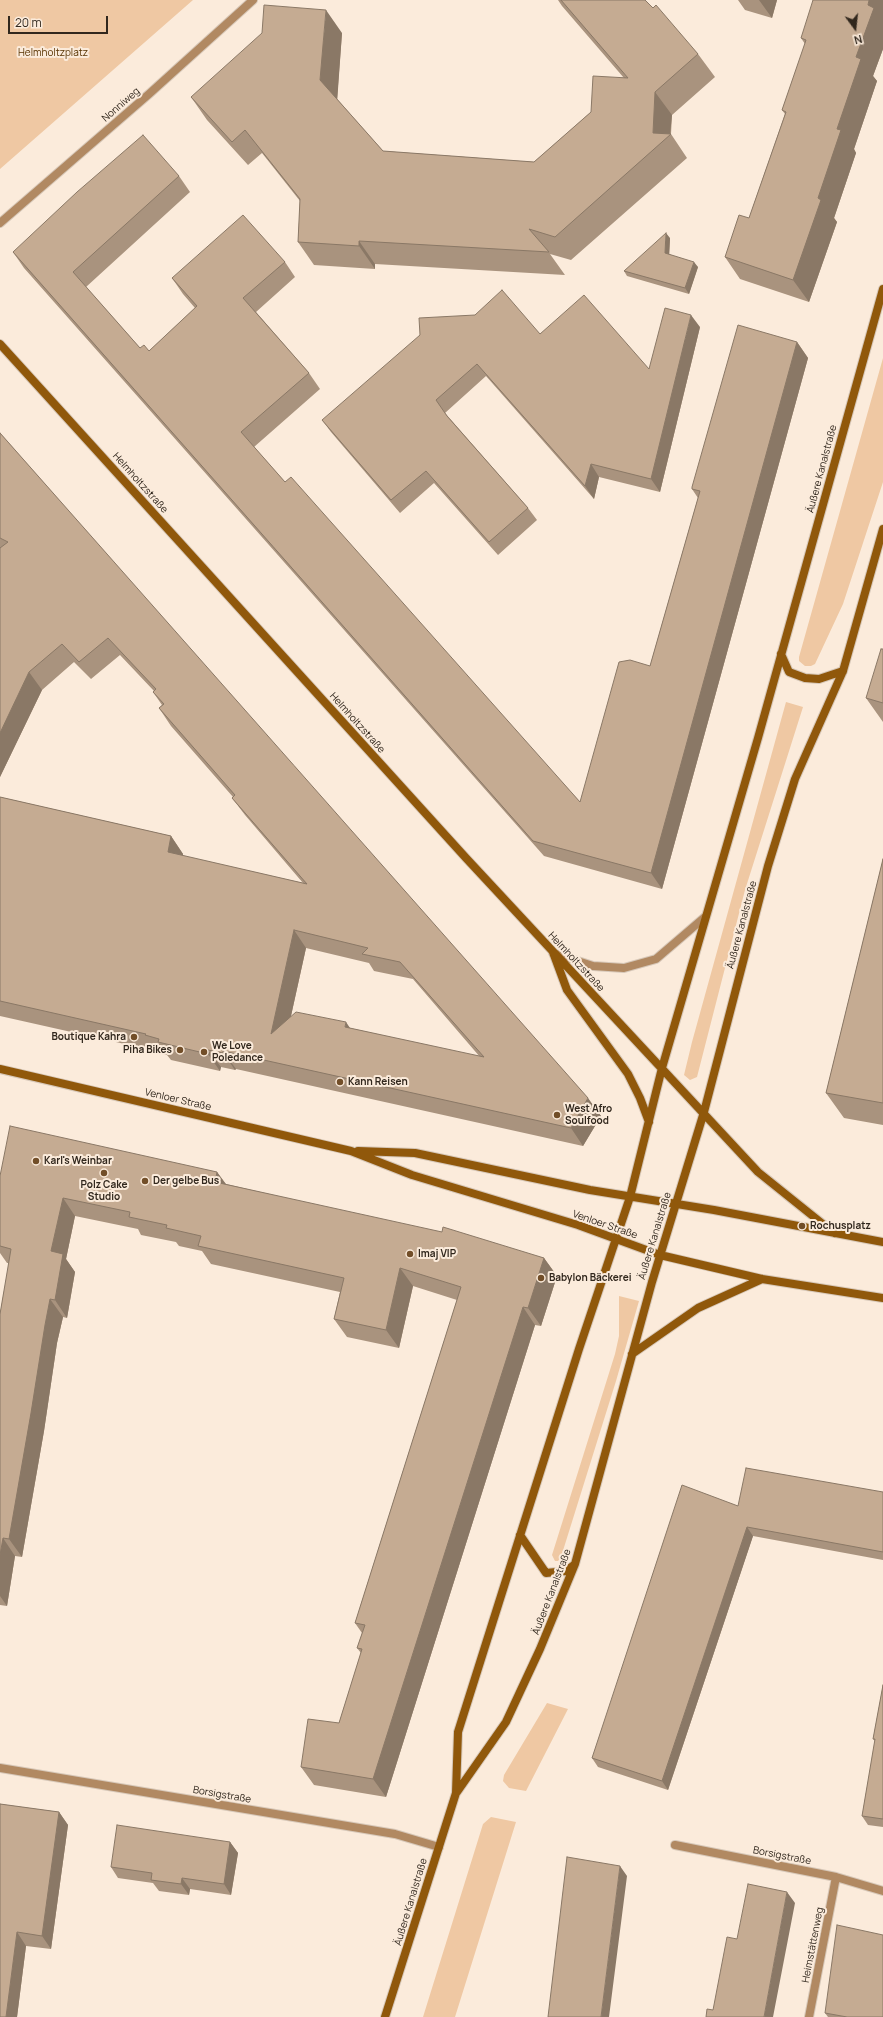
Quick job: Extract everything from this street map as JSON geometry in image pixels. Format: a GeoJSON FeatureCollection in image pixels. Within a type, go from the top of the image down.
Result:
{"type":"FeatureCollection","features":[{"type":"Feature","properties":{"kind":"main road","name":"Äußere Kanalstraße"},"geometry":{"type":"LineString","coordinates":[[386,2017],[456,1793],[458,1732],[581,1342],[630,1197],[662,1068],[781,654],[883,289]]}},
{"type":"Feature","properties":{"kind":"main road","name":"Helmholtzstraße"},"geometry":{"type":"LineString","coordinates":[[0,344],[553,953],[704,1112],[758,1172],[834,1233]]}},
{"type":"Feature","properties":{"kind":"main road","name":"Äußere Kanalstraße"},"geometry":{"type":"LineString","coordinates":[[456,1793],[506,1722],[540,1649],[575,1564],[660,1255],[704,1112],[768,866],[795,779],[843,671],[883,529]]}},
{"type":"Feature","properties":{"kind":"main road"},"geometry":{"type":"LineString","coordinates":[[781,654],[790,672],[805,678],[819,679],[843,671]]}},
{"type":"Feature","properties":{"kind":"main road"},"geometry":{"type":"LineString","coordinates":[[553,953],[566,990],[628,1074],[640,1098],[649,1122]]}},
{"type":"Feature","properties":{"kind":"main road","name":"Venloer Straße"},"geometry":{"type":"LineString","coordinates":[[0,1069],[351,1151],[412,1175],[578,1226],[660,1255],[762,1279],[883,1298]]}},
{"type":"Feature","properties":{"kind":"main road","name":"Venloer Straße"},"geometry":{"type":"LineString","coordinates":[[351,1151],[415,1153],[590,1190],[883,1242]]}},
{"type":"Feature","properties":{"kind":"main road"},"geometry":{"type":"LineString","coordinates":[[632,1354],[698,1308],[762,1279]]}},
{"type":"Feature","properties":{"kind":"main road"},"geometry":{"type":"LineString","coordinates":[[520,1535],[546,1573],[566,1572],[575,1564]]}},
{"type":"Feature","properties":{"kind":"street","name":"Nonniweg"},"geometry":{"type":"LineString","coordinates":[[0,223],[253,0]]}},
{"type":"Feature","properties":{"kind":"street"},"geometry":{"type":"LineString","coordinates":[[553,953],[594,966],[624,968],[656,959],[705,917]]}},
{"type":"Feature","properties":{"kind":"street","name":"Borsigstraße"},"geometry":{"type":"LineString","coordinates":[[0,1768],[395,1834],[439,1847]]}},
{"type":"Feature","properties":{"kind":"street","name":"Borsigstraße"},"geometry":{"type":"LineString","coordinates":[[675,1845],[836,1877],[883,1891]]}},
{"type":"Feature","properties":{"kind":"street","name":"Heimstättenweg"},"geometry":{"type":"LineString","coordinates":[[809,2017],[836,1877]]}},
{"type":"Feature","properties":{"kind":"green space","name":"Helmholtzplatz"},"geometry":{"type":"Polygon","coordinates":[[[0,0],[193,0],[0,169],[0,0]]]}},
{"type":"Feature","properties":{"kind":"green space"},"geometry":{"type":"Polygon","coordinates":[[[883,358],[883,482],[843,604],[815,664],[805,666],[799,661],[799,657],[883,358]]]}},
{"type":"Feature","properties":{"kind":"green space"},"geometry":{"type":"Polygon","coordinates":[[[786,702],[803,707],[745,890],[697,1077],[690,1080],[684,1075],[692,1042],[786,702]]]}},
{"type":"Feature","properties":{"kind":"green space"},"geometry":{"type":"Polygon","coordinates":[[[619,1296],[639,1301],[616,1381],[561,1557],[558,1561],[555,1561],[552,1555],[615,1354],[619,1336],[619,1296]]]}},
{"type":"Feature","properties":{"kind":"green space"},"geometry":{"type":"Polygon","coordinates":[[[547,1703],[568,1709],[526,1791],[509,1788],[503,1781],[504,1775],[547,1703]]]}},
{"type":"Feature","properties":{"kind":"green space"},"geometry":{"type":"Polygon","coordinates":[[[491,1817],[516,1822],[455,2017],[423,2017],[483,1824],[491,1817]]]}},
{"type":"Feature","properties":{"kind":"building"},"geometry":{"type":"Polygon","coordinates":[[[561,0],[645,0],[653,8],[656,5],[698,54],[655,92],[653,133],[671,134],[555,237],[529,229],[549,252],[359,241],[359,246],[298,242],[300,199],[245,130],[232,142],[191,97],[262,33],[264,5],[326,10],[320,80],[383,151],[534,162],[591,112],[593,76],[628,78],[561,0]]]}},
{"type":"Feature","properties":{"kind":"building"},"geometry":{"type":"Polygon","coordinates":[[[813,0],[869,0],[868,5],[874,8],[856,57],[861,59],[837,129],[841,130],[818,198],[821,200],[793,280],[725,257],[739,215],[749,218],[786,112],[782,110],[806,40],[801,38],[813,0]]]}},
{"type":"Feature","properties":{"kind":"building"},"geometry":{"type":"Polygon","coordinates":[[[143,135],[179,176],[73,272],[140,348],[144,345],[149,351],[197,306],[172,278],[243,215],[285,262],[243,298],[309,373],[241,432],[285,482],[291,477],[580,802],[619,662],[630,660],[650,666],[700,491],[692,489],[692,487],[738,325],[797,342],[651,873],[533,841],[13,252],[77,192],[143,135]]]}},
{"type":"Feature","properties":{"kind":"building"},"geometry":{"type":"Polygon","coordinates":[[[666,233],[665,253],[694,262],[685,288],[624,271],[666,233]]]}},
{"type":"Feature","properties":{"kind":"building"},"geometry":{"type":"Polygon","coordinates":[[[502,290],[540,334],[584,295],[649,369],[665,308],[691,315],[651,479],[591,464],[585,486],[477,364],[436,400],[447,416],[528,508],[489,542],[426,471],[391,500],[322,420],[420,335],[419,318],[475,315],[502,290]]]}},
{"type":"Feature","properties":{"kind":"building"},"geometry":{"type":"Polygon","coordinates":[[[0,433],[588,1098],[571,1128],[223,1051],[223,1053],[208,1050],[208,1054],[158,1042],[159,1039],[145,1035],[146,1034],[0,1001],[0,797],[171,836],[168,852],[307,884],[232,798],[235,795],[159,708],[164,704],[153,692],[156,689],[108,638],[79,662],[62,644],[29,672],[0,733],[0,548],[8,542],[0,538],[0,433]],[[294,930],[271,1034],[296,1012],[346,1022],[345,1027],[484,1057],[400,962],[362,954],[368,948],[294,930]]]}},
{"type":"Feature","properties":{"kind":"building"},"geometry":{"type":"Polygon","coordinates":[[[881,649],[883,649],[883,703],[866,698],[881,649]]]}},
{"type":"Feature","properties":{"kind":"building"},"geometry":{"type":"Polygon","coordinates":[[[883,859],[883,1103],[826,1093],[883,859]]]}},
{"type":"Feature","properties":{"kind":"building"},"geometry":{"type":"Polygon","coordinates":[[[10,1126],[217,1172],[215,1182],[442,1232],[443,1227],[544,1258],[528,1308],[523,1307],[373,1779],[301,1767],[308,1719],[339,1723],[362,1649],[357,1648],[365,1625],[355,1623],[461,1287],[400,1268],[386,1330],[334,1319],[344,1278],[198,1246],[201,1236],[166,1228],[167,1225],[129,1217],[130,1212],[63,1198],[51,1251],[63,1254],[55,1300],[50,1299],[9,1539],[3,1538],[0,1555],[0,1314],[11,1249],[0,1246],[0,1176],[10,1126]]]}},
{"type":"Feature","properties":{"kind":"building"},"geometry":{"type":"Polygon","coordinates":[[[746,1468],[883,1492],[883,1552],[747,1527],[662,1781],[592,1758],[682,1485],[738,1506],[746,1468]]]}},
{"type":"Feature","properties":{"kind":"building"},"geometry":{"type":"Polygon","coordinates":[[[883,1685],[883,1819],[862,1816],[875,1739],[873,1739],[883,1685]]]}},
{"type":"Feature","properties":{"kind":"building"},"geometry":{"type":"Polygon","coordinates":[[[0,1804],[59,1812],[42,1936],[17,1932],[6,2017],[0,2017],[0,1804]]]}},
{"type":"Feature","properties":{"kind":"building"},"geometry":{"type":"Polygon","coordinates":[[[117,1825],[230,1842],[224,1884],[182,1878],[181,1884],[151,1880],[152,1873],[111,1867],[117,1825]]]}},
{"type":"Feature","properties":{"kind":"building"},"geometry":{"type":"Polygon","coordinates":[[[567,1857],[620,1866],[601,2017],[548,2017],[567,1857]]]}},
{"type":"Feature","properties":{"kind":"building"},"geometry":{"type":"Polygon","coordinates":[[[748,1884],[787,1892],[764,2017],[706,2017],[707,2009],[713,2010],[727,1937],[737,1939],[748,1884]]]}},
{"type":"Feature","properties":{"kind":"building"},"geometry":{"type":"Polygon","coordinates":[[[837,1925],[883,1935],[883,2017],[847,2017],[825,2013],[837,1925]]]}},
{"type":"Feature","properties":{"kind":"place","name":"Boutique Kahra"},"geometry":{"type":"Point","coordinates":[134,1037]}},
{"type":"Feature","properties":{"kind":"place","name":"Piha Bikes"},"geometry":{"type":"Point","coordinates":[180,1050]}},
{"type":"Feature","properties":{"kind":"place","name":"We Love Poledance"},"geometry":{"type":"Point","coordinates":[204,1052]}},
{"type":"Feature","properties":{"kind":"place","name":"Kann Reisen"},"geometry":{"type":"Point","coordinates":[340,1082]}},
{"type":"Feature","properties":{"kind":"place","name":"West Afro Soulfood"},"geometry":{"type":"Point","coordinates":[557,1115]}},
{"type":"Feature","properties":{"kind":"place","name":"Karl's Weinbar"},"geometry":{"type":"Point","coordinates":[36,1161]}},
{"type":"Feature","properties":{"kind":"place","name":"Polz Cake Studio"},"geometry":{"type":"Point","coordinates":[104,1173]}},
{"type":"Feature","properties":{"kind":"place","name":"Der gelbe Bus"},"geometry":{"type":"Point","coordinates":[145,1181]}},
{"type":"Feature","properties":{"kind":"place","name":"Rochusplatz"},"geometry":{"type":"Point","coordinates":[802,1226]}},
{"type":"Feature","properties":{"kind":"place","name":"Imaj VIP"},"geometry":{"type":"Point","coordinates":[410,1254]}},
{"type":"Feature","properties":{"kind":"place","name":"Babylon Bäckerei"},"geometry":{"type":"Point","coordinates":[541,1278]}}]}
